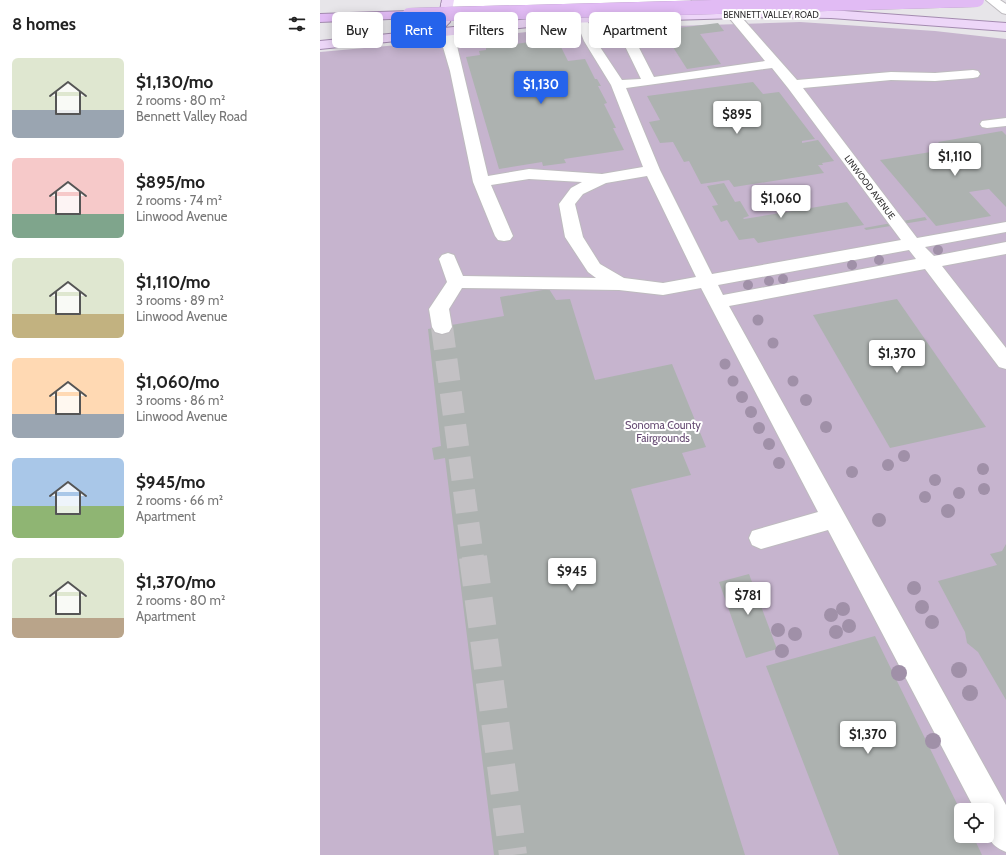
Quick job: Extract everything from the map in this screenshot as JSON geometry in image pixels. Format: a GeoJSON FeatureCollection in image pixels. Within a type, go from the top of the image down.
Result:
{"type":"FeatureCollection","features":[{"type":"Feature","properties":{"kind":"highway"},"geometry":{"type":"LineString","coordinates":[[320,18],[977,0]]}},
{"type":"Feature","properties":{"kind":"main road"},"geometry":{"type":"LineString","coordinates":[[446,12],[448,2]]}},
{"type":"Feature","properties":{"kind":"main road","name":"BENNETT VALLEY ROAD"},"geometry":{"type":"LineString","coordinates":[[581,18],[732,14],[817,14],[1006,27]]}},
{"type":"Feature","properties":{"kind":"main road","name":"BENNETT VALLEY ROAD"},"geometry":{"type":"LineString","coordinates":[[446,32],[526,23]]}},
{"type":"Feature","properties":{"kind":"main road","name":"BENNETT VALLEY ROAD"},"geometry":{"type":"LineString","coordinates":[[320,45],[391,38]]}},
{"type":"Feature","properties":{"kind":"street"},"geometry":{"type":"LineString","coordinates":[[448,2],[685,0]]}},
{"type":"Feature","properties":{"kind":"street"},"geometry":{"type":"LineString","coordinates":[[992,0],[1006,10]]}},
{"type":"Feature","properties":{"kind":"street"},"geometry":{"type":"LineString","coordinates":[[564,1],[565,12]]}},
{"type":"Feature","properties":{"kind":"street","name":"LINWOOD AVENUE"},"geometry":{"type":"LineString","coordinates":[[732,14],[792,85],[913,244],[930,263],[1006,362]]}},
{"type":"Feature","properties":{"kind":"street"},"geometry":{"type":"LineString","coordinates":[[581,18],[589,38]]}},
{"type":"Feature","properties":{"kind":"street"},"geometry":{"type":"LineString","coordinates":[[449,32],[450,47],[457,71],[481,182],[504,236]]}},
{"type":"Feature","properties":{"kind":"street"},"geometry":{"type":"LineString","coordinates":[[594,48],[618,85],[652,170],[712,292],[1006,836]]}},
{"type":"Feature","properties":{"kind":"street"},"geometry":{"type":"LineString","coordinates":[[633,48],[650,82]]}},
{"type":"Feature","properties":{"kind":"street"},"geometry":{"type":"LineString","coordinates":[[618,85],[650,82],[774,64]]}},
{"type":"Feature","properties":{"kind":"street"},"geometry":{"type":"LineString","coordinates":[[792,85],[891,76],[935,77],[972,74]]}},
{"type":"Feature","properties":{"kind":"street"},"geometry":{"type":"LineString","coordinates":[[987,124],[1006,122]]}},
{"type":"Feature","properties":{"kind":"street"},"geometry":{"type":"LineString","coordinates":[[481,182],[529,174],[602,179],[652,170]]}},
{"type":"Feature","properties":{"kind":"street"},"geometry":{"type":"LineString","coordinates":[[602,179],[577,191],[567,204],[574,237],[594,268],[619,284]]}},
{"type":"Feature","properties":{"kind":"street"},"geometry":{"type":"LineString","coordinates":[[712,292],[913,244],[1006,226]]}},
{"type":"Feature","properties":{"kind":"street"},"geometry":{"type":"LineString","coordinates":[[456,282],[619,284],[663,289],[712,292],[930,263],[1006,248]]}},
{"type":"Feature","properties":{"kind":"street"},"geometry":{"type":"LineString","coordinates":[[448,259],[456,282]]}},
{"type":"Feature","properties":{"kind":"street"},"geometry":{"type":"LineString","coordinates":[[442,327],[439,309],[456,282]]}},
{"type":"Feature","properties":{"kind":"street"},"geometry":{"type":"LineString","coordinates":[[761,538],[834,518]]}},
{"type":"Feature","properties":{"kind":"green space","name":"Sonoma County Fairgrounds"},"geometry":{"type":"Polygon","coordinates":[[[800,22],[935,31],[1006,39],[1006,855],[320,855],[320,52],[383,48],[383,46],[391,46],[391,48],[446,48],[446,40],[454,39],[454,48],[518,48],[518,33],[526,32],[526,48],[581,48],[581,29],[589,29],[589,48],[681,48],[681,26],[800,22]]]}},
{"type":"Feature","properties":{"kind":"building"},"geometry":{"type":"Polygon","coordinates":[[[718,23],[724,31],[700,34],[721,64],[687,69],[674,48],[681,48],[681,28],[718,23]]]}},
{"type":"Feature","properties":{"kind":"building"},"geometry":{"type":"Polygon","coordinates":[[[526,43],[526,48],[562,48],[568,61],[585,59],[595,79],[597,79],[601,86],[598,86],[607,103],[604,104],[616,128],[613,128],[624,150],[564,159],[566,163],[543,166],[542,162],[499,169],[466,57],[480,55],[479,51],[486,50],[486,48],[518,48],[518,44],[526,43]]]}},
{"type":"Feature","properties":{"kind":"building"},"geometry":{"type":"Polygon","coordinates":[[[753,82],[763,94],[779,92],[815,139],[802,141],[802,143],[818,140],[834,161],[822,163],[823,165],[818,165],[824,173],[734,187],[729,180],[701,184],[689,161],[684,162],[673,142],[660,143],[649,122],[660,120],[647,96],[753,82]]]}},
{"type":"Feature","properties":{"kind":"building"},"geometry":{"type":"Polygon","coordinates":[[[1002,131],[1006,135],[1006,207],[989,189],[969,192],[991,216],[936,226],[880,160],[947,151],[938,142],[1002,131]]]}},
{"type":"Feature","properties":{"kind":"building"},"geometry":{"type":"Polygon","coordinates":[[[724,183],[735,202],[740,201],[749,216],[743,218],[744,219],[847,202],[864,225],[758,243],[754,238],[739,240],[727,220],[721,222],[712,206],[718,205],[707,186],[724,183]]]}},
{"type":"Feature","properties":{"kind":"building"},"geometry":{"type":"Polygon","coordinates":[[[925,217],[927,220],[866,230],[864,228],[925,217]]]}},
{"type":"Feature","properties":{"kind":"building"},"geometry":{"type":"Polygon","coordinates":[[[549,289],[556,300],[570,299],[595,380],[672,364],[706,447],[682,453],[691,475],[631,489],[745,855],[494,855],[445,458],[434,460],[432,448],[441,446],[428,329],[504,316],[500,297],[549,289]]]}},
{"type":"Feature","properties":{"kind":"building"},"geometry":{"type":"Polygon","coordinates":[[[897,299],[986,427],[890,448],[813,315],[897,299]]]}},
{"type":"Feature","properties":{"kind":"building"},"geometry":{"type":"Polygon","coordinates":[[[1006,544],[1006,700],[978,652],[967,643],[965,632],[938,581],[997,565],[990,554],[1002,551],[1006,544]]]}},
{"type":"Feature","properties":{"kind":"building"},"geometry":{"type":"Polygon","coordinates":[[[749,574],[777,649],[746,658],[719,582],[749,574]]]}},
{"type":"Feature","properties":{"kind":"building"},"geometry":{"type":"Polygon","coordinates":[[[875,636],[957,803],[954,803],[954,843],[976,843],[982,855],[839,855],[766,666],[875,636]]]}},
{"type":"Feature","properties":{"kind":"tunnel"},"geometry":{"type":"LineString","coordinates":[[442,327],[473,558]]}},
{"type":"Feature","properties":{"kind":"tunnel"},"geometry":{"type":"LineString","coordinates":[[473,557],[513,855]]}}]}
